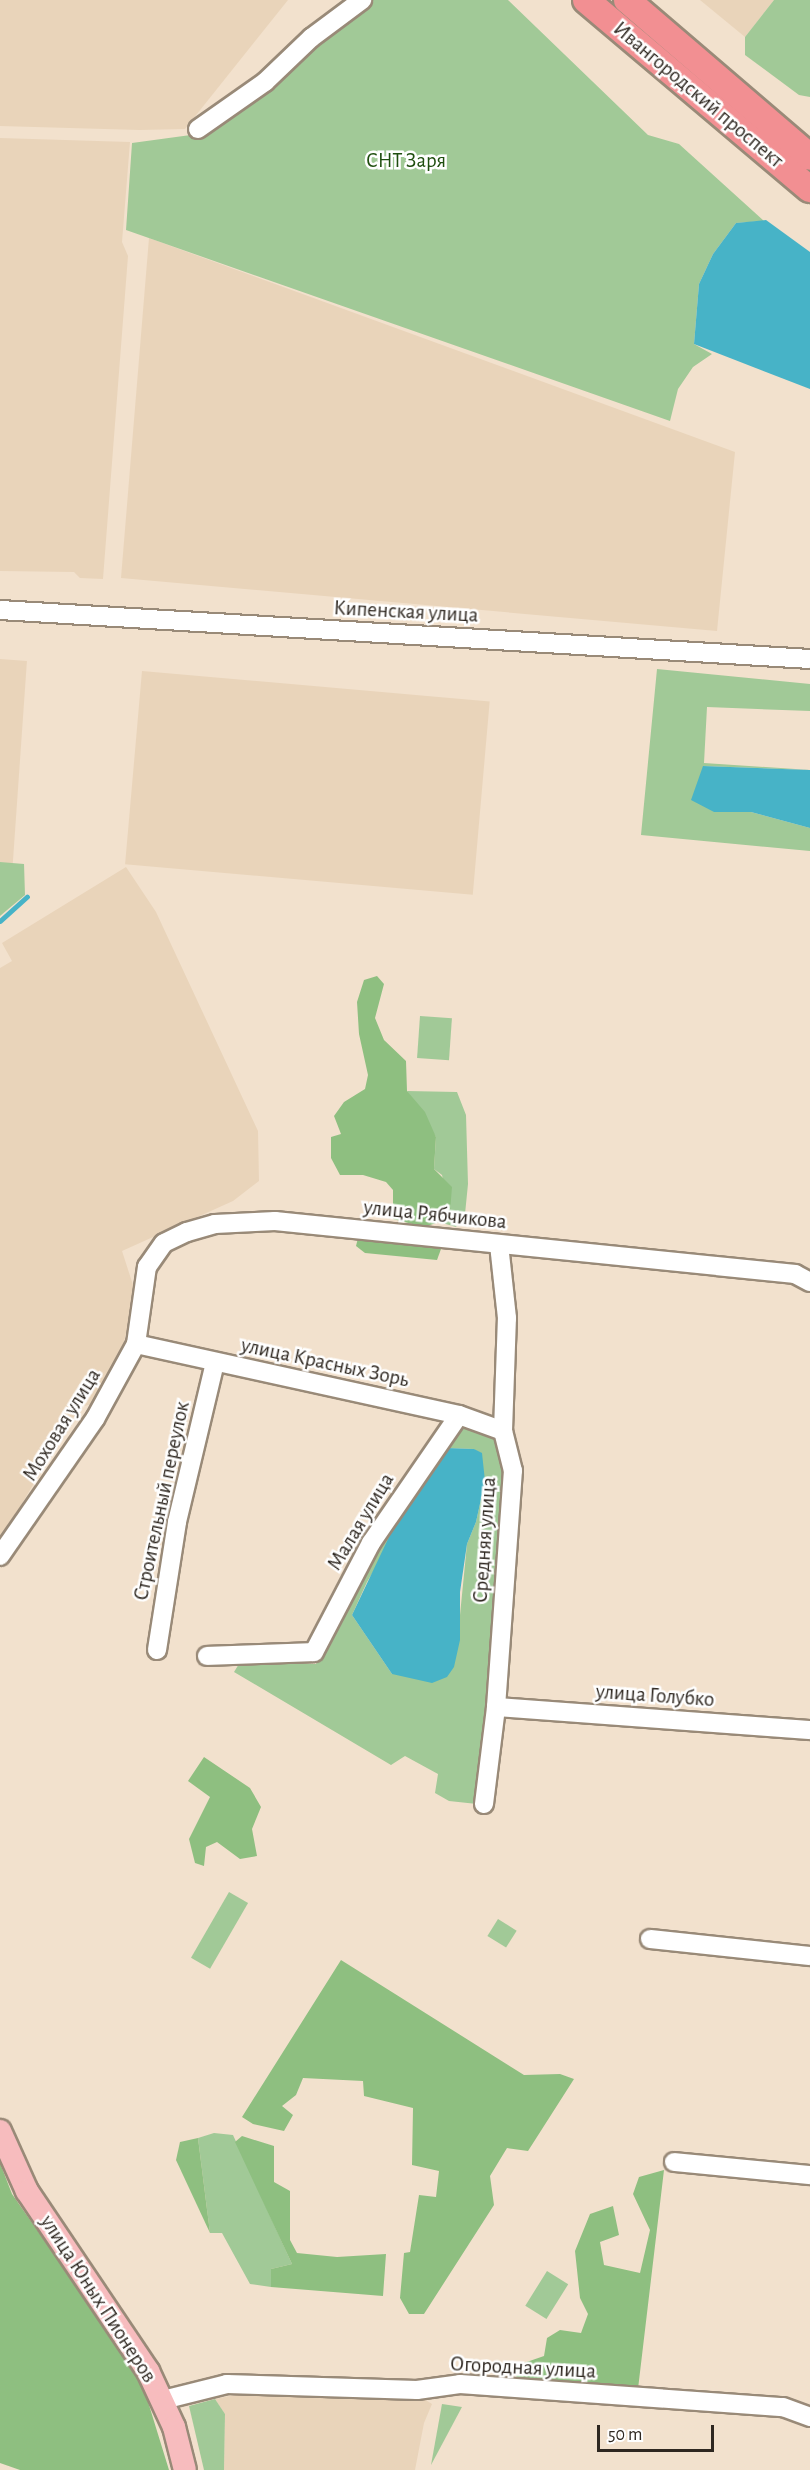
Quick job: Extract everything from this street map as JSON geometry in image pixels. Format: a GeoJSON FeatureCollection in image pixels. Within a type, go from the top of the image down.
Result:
{"type":"FeatureCollection","features":[{"type":"Feature","properties":{"kind":"highway","name":"Ивангородский проспект"},"geometry":{"type":"LineString","coordinates":[[586,0],[810,189]]}},
{"type":"Feature","properties":{"kind":"highway","name":"Ивангородский проспект"},"geometry":{"type":"LineString","coordinates":[[627,0],[810,157]]}},
{"type":"Feature","properties":{"kind":"main road","name":"улица Юных Пионеров"},"geometry":{"type":"LineString","coordinates":[[0,2131],[27,2190],[163,2400],[185,2470]]}},
{"type":"Feature","properties":{"kind":"street"},"geometry":{"type":"LineString","coordinates":[[198,129],[265,81],[311,38],[362,0]]}},
{"type":"Feature","properties":{"kind":"street","name":"Кипенская улица"},"geometry":{"type":"LineString","coordinates":[[0,610],[810,659]]}},
{"type":"Feature","properties":{"kind":"street","name":"улица Рябчикова"},"geometry":{"type":"LineString","coordinates":[[136,1344],[147,1267],[164,1243],[206,1226],[248,1220],[795,1274],[810,1282]]}},
{"type":"Feature","properties":{"kind":"street","name":"Средняя улица"},"geometry":{"type":"LineString","coordinates":[[484,1804],[496,1707],[513,1471],[503,1431],[507,1318],[499,1244]]}},
{"type":"Feature","properties":{"kind":"street","name":"улица Красных Зорь"},"geometry":{"type":"LineString","coordinates":[[136,1344],[459,1415],[503,1431]]}},
{"type":"Feature","properties":{"kind":"street","name":"Моховая улица"},"geometry":{"type":"LineString","coordinates":[[0,1556],[95,1419],[136,1344]]}},
{"type":"Feature","properties":{"kind":"street","name":"Строительный переулок"},"geometry":{"type":"LineString","coordinates":[[157,1650],[177,1522],[215,1362]]}},
{"type":"Feature","properties":{"kind":"street","name":"Малая улица"},"geometry":{"type":"LineString","coordinates":[[207,1656],[309,1654],[314,1652],[371,1544],[459,1415]]}},
{"type":"Feature","properties":{"kind":"street","name":"улица Голубко"},"geometry":{"type":"LineString","coordinates":[[496,1707],[810,1730]]}},
{"type":"Feature","properties":{"kind":"street"},"geometry":{"type":"LineString","coordinates":[[650,1939],[810,1956]]}},
{"type":"Feature","properties":{"kind":"street"},"geometry":{"type":"LineString","coordinates":[[674,2162],[810,2175]]}},
{"type":"Feature","properties":{"kind":"street","name":"Огородная улица"},"geometry":{"type":"LineString","coordinates":[[163,2400],[227,2384],[417,2390],[460,2384],[783,2407],[810,2417]]}},
{"type":"Feature","properties":{"kind":"shaded area"},"geometry":{"type":"Polygon","coordinates":[[[0,0],[288,0],[185,129],[140,130],[0,126],[0,0]]]}},
{"type":"Feature","properties":{"kind":"shaded area"},"geometry":{"type":"Polygon","coordinates":[[[700,0],[774,0],[745,37],[700,0]]]}},
{"type":"Feature","properties":{"kind":"shaded area"},"geometry":{"type":"Polygon","coordinates":[[[0,138],[130,142],[122,242],[128,256],[103,579],[80,578],[74,572],[0,571],[0,138]]]}},
{"type":"Feature","properties":{"kind":"shaded area"},"geometry":{"type":"Polygon","coordinates":[[[149,238],[735,452],[717,631],[121,578],[149,238]]]}},
{"type":"Feature","properties":{"kind":"shaded area"},"geometry":{"type":"Polygon","coordinates":[[[0,659],[27,661],[13,863],[0,862],[0,659]]]}},
{"type":"Feature","properties":{"kind":"shaded area"},"geometry":{"type":"Polygon","coordinates":[[[142,671],[490,701],[473,895],[125,864],[142,671]]]}},
{"type":"Feature","properties":{"kind":"shaded area"},"geometry":{"type":"Polygon","coordinates":[[[126,867],[156,912],[258,1131],[259,1181],[233,1201],[122,1251],[133,1285],[133,1302],[122,1351],[105,1386],[92,1404],[81,1407],[81,1414],[54,1449],[0,1541],[0,968],[12,961],[2,943],[126,867]]]}},
{"type":"Feature","properties":{"kind":"shaded area"},"geometry":{"type":"Polygon","coordinates":[[[254,2391],[421,2397],[432,2404],[424,2423],[415,2470],[224,2470],[225,2414],[215,2399],[254,2391]]]}},
{"type":"Feature","properties":{"kind":"green space","name":"СНТ Заря"},"geometry":{"type":"Polygon","coordinates":[[[372,0],[508,0],[648,135],[679,144],[764,221],[736,223],[713,254],[699,284],[694,344],[712,354],[693,367],[678,389],[670,421],[126,230],[132,143],[198,134],[215,126],[372,0]]]}},
{"type":"Feature","properties":{"kind":"green space"},"geometry":{"type":"Polygon","coordinates":[[[774,0],[810,0],[810,97],[799,95],[745,55],[745,37],[774,0]]]}},
{"type":"Feature","properties":{"kind":"green space"},"geometry":{"type":"Polygon","coordinates":[[[657,669],[810,684],[810,711],[707,707],[704,763],[810,770],[703,766],[714,812],[751,812],[810,828],[810,851],[641,835],[657,669]]]}},
{"type":"Feature","properties":{"kind":"green space"},"geometry":{"type":"Polygon","coordinates":[[[0,862],[24,864],[25,895],[0,916],[0,862]]]}},
{"type":"Feature","properties":{"kind":"green space"},"geometry":{"type":"Polygon","coordinates":[[[377,976],[384,984],[375,1018],[384,1040],[406,1061],[407,1091],[425,1112],[436,1137],[434,1169],[452,1187],[450,1212],[439,1222],[424,1227],[393,1219],[393,1190],[386,1182],[363,1175],[340,1175],[331,1158],[331,1137],[341,1134],[334,1116],[344,1102],[365,1089],[368,1075],[359,1034],[357,1002],[364,980],[377,976]]]}},
{"type":"Feature","properties":{"kind":"green space"},"geometry":{"type":"Polygon","coordinates":[[[420,1016],[452,1018],[449,1060],[417,1058],[420,1016]]]}},
{"type":"Feature","properties":{"kind":"green space"},"geometry":{"type":"Polygon","coordinates":[[[407,1091],[457,1092],[466,1115],[468,1184],[465,1214],[456,1227],[439,1222],[450,1211],[442,1175],[434,1169],[436,1137],[407,1091]]]}},
{"type":"Feature","properties":{"kind":"green space"},"geometry":{"type":"Polygon","coordinates":[[[358,1238],[430,1244],[441,1249],[437,1260],[365,1253],[356,1246],[358,1238]]]}},
{"type":"Feature","properties":{"kind":"green space"},"geometry":{"type":"Polygon","coordinates":[[[461,1428],[487,1432],[498,1443],[504,1469],[490,1715],[477,1804],[449,1801],[435,1793],[438,1774],[405,1756],[391,1765],[234,1672],[242,1659],[316,1664],[429,1461],[461,1428]],[[447,1448],[367,1582],[352,1615],[392,1674],[460,1615],[467,1544],[476,1522],[485,1481],[474,1449],[447,1448]]]}},
{"type":"Feature","properties":{"kind":"green space"},"geometry":{"type":"Polygon","coordinates":[[[204,1757],[250,1788],[261,1807],[252,1829],[257,1856],[240,1859],[217,1842],[206,1847],[204,1866],[195,1863],[189,1839],[210,1797],[188,1781],[204,1757]]]}},
{"type":"Feature","properties":{"kind":"green space"},"geometry":{"type":"Polygon","coordinates":[[[229,1892],[248,1903],[210,1969],[191,1958],[229,1892]]]}},
{"type":"Feature","properties":{"kind":"green space"},"geometry":{"type":"Polygon","coordinates":[[[498,1919],[517,1931],[506,1948],[487,1936],[498,1919]]]}},
{"type":"Feature","properties":{"kind":"green space"},"geometry":{"type":"Polygon","coordinates":[[[341,1960],[524,2075],[560,2074],[574,2079],[528,2151],[507,2148],[490,2176],[494,2205],[424,2314],[409,2314],[400,2298],[404,2253],[410,2252],[419,2195],[436,2197],[439,2171],[412,2165],[413,2108],[364,2096],[363,2081],[303,2078],[296,2095],[282,2106],[293,2115],[284,2131],[253,2124],[242,2117],[341,1960]]]}},
{"type":"Feature","properties":{"kind":"green space"},"geometry":{"type":"Polygon","coordinates":[[[214,2133],[233,2135],[292,2264],[271,2269],[271,2287],[250,2284],[222,2233],[210,2233],[198,2138],[214,2133]]]}},
{"type":"Feature","properties":{"kind":"green space"},"geometry":{"type":"Polygon","coordinates":[[[242,2136],[274,2146],[274,2182],[290,2191],[290,2240],[297,2253],[337,2257],[386,2254],[383,2296],[271,2287],[271,2269],[292,2264],[235,2142],[242,2136]]]}},
{"type":"Feature","properties":{"kind":"green space"},"geometry":{"type":"Polygon","coordinates":[[[198,2138],[210,2233],[176,2160],[180,2142],[198,2138]]]}},
{"type":"Feature","properties":{"kind":"green space"},"geometry":{"type":"Polygon","coordinates":[[[0,2163],[12,2194],[141,2379],[169,2470],[20,2470],[0,2463],[0,2163]]]}},
{"type":"Feature","properties":{"kind":"green space"},"geometry":{"type":"Polygon","coordinates":[[[664,2170],[638,2389],[516,2379],[518,2365],[544,2356],[547,2338],[560,2330],[581,2333],[588,2314],[580,2298],[575,2251],[590,2214],[613,2206],[619,2235],[600,2242],[604,2265],[640,2273],[650,2230],[633,2194],[639,2177],[664,2170]]]}},
{"type":"Feature","properties":{"kind":"green space"},"geometry":{"type":"Polygon","coordinates":[[[547,2271],[568,2284],[546,2319],[525,2306],[547,2271]]]}},
{"type":"Feature","properties":{"kind":"green space"},"geometry":{"type":"Polygon","coordinates":[[[215,2399],[225,2414],[224,2470],[204,2470],[189,2406],[215,2399]]]}},
{"type":"Feature","properties":{"kind":"green space"},"geometry":{"type":"Polygon","coordinates":[[[442,2404],[462,2407],[431,2465],[442,2404]]]}},
{"type":"Feature","properties":{"kind":"water"},"geometry":{"type":"Polygon","coordinates":[[[766,220],[810,252],[810,389],[694,344],[699,284],[713,254],[736,223],[766,220]]]}},
{"type":"Feature","properties":{"kind":"water"},"geometry":{"type":"Polygon","coordinates":[[[703,766],[810,770],[810,828],[751,812],[714,812],[691,800],[703,766]]]}},
{"type":"Feature","properties":{"kind":"water"},"geometry":{"type":"Polygon","coordinates":[[[447,1448],[474,1449],[482,1453],[485,1481],[476,1522],[467,1544],[460,1592],[460,1640],[454,1667],[447,1677],[432,1683],[392,1674],[352,1615],[398,1518],[447,1448]]]}},
{"type":"Feature","properties":{"kind":"waterway"},"geometry":{"type":"LineString","coordinates":[[0,921],[27,897]]}}]}
